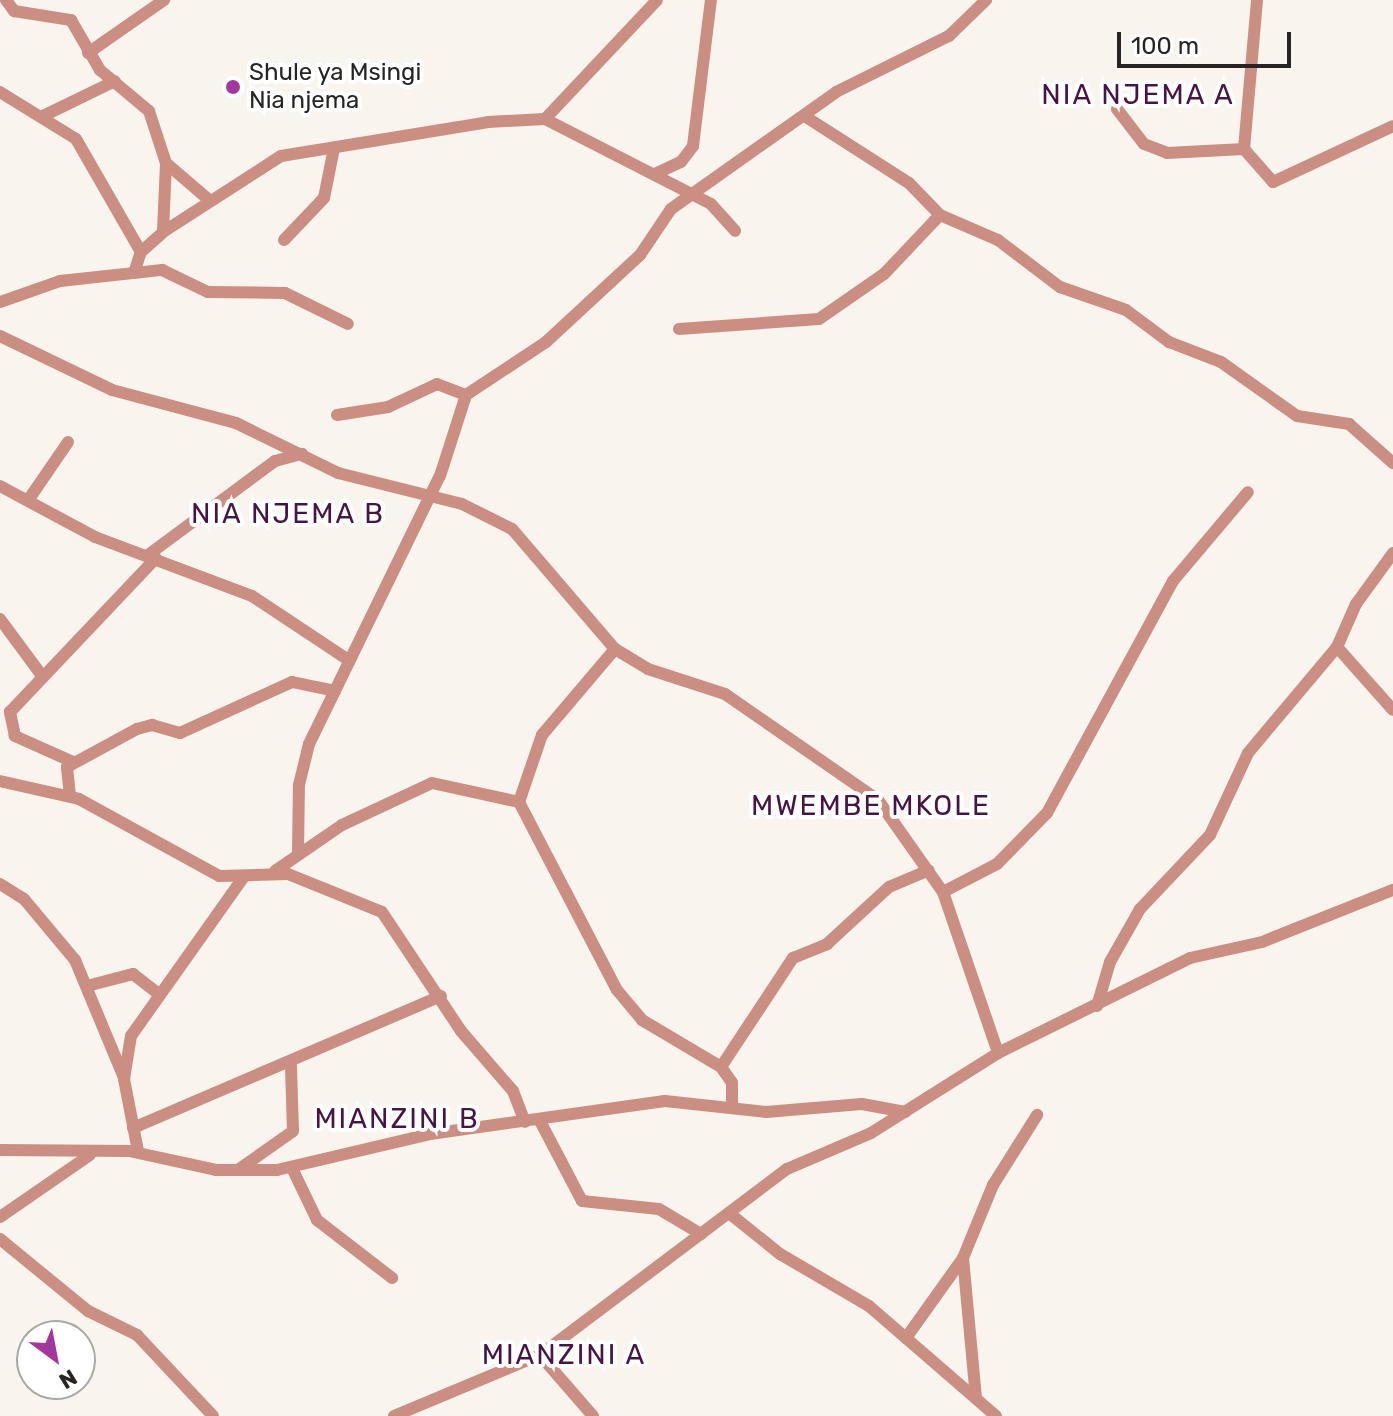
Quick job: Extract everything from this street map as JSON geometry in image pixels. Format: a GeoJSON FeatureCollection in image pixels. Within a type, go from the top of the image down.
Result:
{"type":"FeatureCollection","features":[{"type":"Feature","properties":{"kind":"street"},"geometry":{"type":"LineString","coordinates":[[88,53],[164,0]]}},
{"type":"Feature","properties":{"kind":"street"},"geometry":{"type":"LineString","coordinates":[[545,119],[657,0]]}},
{"type":"Feature","properties":{"kind":"street"},"geometry":{"type":"LineString","coordinates":[[657,173],[681,162],[693,146],[711,0]]}},
{"type":"Feature","properties":{"kind":"street"},"geometry":{"type":"LineString","coordinates":[[298,853],[303,762],[347,659],[429,494],[466,395],[546,342],[640,255],[660,218],[806,117],[836,92],[949,36],[986,0]]}},
{"type":"Feature","properties":{"kind":"street"},"geometry":{"type":"LineString","coordinates":[[1257,0],[1244,149],[1269,180],[1280,181],[1393,126]]}},
{"type":"Feature","properties":{"kind":"street"},"geometry":{"type":"LineString","coordinates":[[0,12],[10,5],[71,20],[88,53],[149,111],[166,163],[163,232]]}},
{"type":"Feature","properties":{"kind":"street"},"geometry":{"type":"LineString","coordinates":[[41,117],[115,81]]}},
{"type":"Feature","properties":{"kind":"street"},"geometry":{"type":"LineString","coordinates":[[0,92],[41,117],[85,151],[121,226],[141,252]]}},
{"type":"Feature","properties":{"kind":"street"},"geometry":{"type":"LineString","coordinates":[[1117,109],[1136,137],[1167,153],[1244,149]]}},
{"type":"Feature","properties":{"kind":"street"},"geometry":{"type":"LineString","coordinates":[[806,117],[909,183],[940,215],[998,240],[1060,287],[1126,310],[1169,342],[1221,362],[1297,416],[1349,424],[1393,463]]}},
{"type":"Feature","properties":{"kind":"street"},"geometry":{"type":"LineString","coordinates":[[134,273],[141,252],[163,232],[281,156],[410,140],[463,124],[545,119],[657,173],[729,217],[735,231]]}},
{"type":"Feature","properties":{"kind":"street"},"geometry":{"type":"LineString","coordinates":[[284,240],[324,198],[334,148]]}},
{"type":"Feature","properties":{"kind":"street"},"geometry":{"type":"LineString","coordinates":[[166,163],[209,200]]}},
{"type":"Feature","properties":{"kind":"street"},"geometry":{"type":"LineString","coordinates":[[679,329],[819,319],[884,274],[940,215]]}},
{"type":"Feature","properties":{"kind":"street"},"geometry":{"type":"LineString","coordinates":[[0,302],[60,281],[174,272],[227,295],[279,291],[348,324]]}},
{"type":"Feature","properties":{"kind":"street"},"geometry":{"type":"LineString","coordinates":[[0,336],[112,390],[236,423],[338,473],[429,494],[512,529],[615,649],[648,669],[725,694],[854,780],[878,800],[943,892],[998,1053]]}},
{"type":"Feature","properties":{"kind":"street"},"geometry":{"type":"LineString","coordinates":[[337,415],[388,407],[437,384],[466,395]]}},
{"type":"Feature","properties":{"kind":"street"},"geometry":{"type":"LineString","coordinates":[[29,499],[68,442]]}},
{"type":"Feature","properties":{"kind":"street"},"geometry":{"type":"LineString","coordinates":[[73,762],[10,730],[10,712],[40,673],[152,556],[275,461],[302,454]]}},
{"type":"Feature","properties":{"kind":"street"},"geometry":{"type":"LineString","coordinates":[[0,486],[95,537],[252,596],[347,659]]}},
{"type":"Feature","properties":{"kind":"street"},"geometry":{"type":"LineString","coordinates":[[943,892],[997,864],[1047,813],[1173,581],[1248,492]]}},
{"type":"Feature","properties":{"kind":"street"},"geometry":{"type":"LineString","coordinates":[[1097,1006],[1110,962],[1140,909],[1210,835],[1248,753],[1337,647],[1356,604],[1393,553]]}},
{"type":"Feature","properties":{"kind":"street"},"geometry":{"type":"LineString","coordinates":[[0,619],[40,673]]}},
{"type":"Feature","properties":{"kind":"street"},"geometry":{"type":"LineString","coordinates":[[1337,647],[1393,710]]}},
{"type":"Feature","properties":{"kind":"street"},"geometry":{"type":"LineString","coordinates":[[615,649],[542,735],[519,802],[617,990],[642,1020],[721,1067],[732,1083],[732,1108]]}},
{"type":"Feature","properties":{"kind":"street"},"geometry":{"type":"LineString","coordinates":[[70,796],[66,773],[73,762],[147,725],[180,733],[292,682],[335,691]]}},
{"type":"Feature","properties":{"kind":"street"},"geometry":{"type":"LineString","coordinates":[[0,781],[70,796],[219,876],[243,878],[275,871],[298,853],[432,783],[519,802]]}},
{"type":"Feature","properties":{"kind":"street"},"geometry":{"type":"LineString","coordinates":[[721,1067],[793,958],[827,944],[889,887],[929,870]]}},
{"type":"Feature","properties":{"kind":"street"},"geometry":{"type":"LineString","coordinates":[[275,871],[382,912],[513,1091],[525,1122]]}},
{"type":"Feature","properties":{"kind":"street"},"geometry":{"type":"LineString","coordinates":[[124,1079],[134,1027],[243,878]]}},
{"type":"Feature","properties":{"kind":"street"},"geometry":{"type":"LineString","coordinates":[[0,884],[24,899],[70,952],[124,1079],[138,1151]]}},
{"type":"Feature","properties":{"kind":"street"},"geometry":{"type":"LineString","coordinates":[[394,1416],[540,1355],[787,1169],[905,1112],[998,1053],[1190,958],[1262,942],[1393,890]]}},
{"type":"Feature","properties":{"kind":"street"},"geometry":{"type":"LineString","coordinates":[[87,986],[133,974],[159,994]]}},
{"type":"Feature","properties":{"kind":"street"},"geometry":{"type":"LineString","coordinates":[[133,1128],[291,1066],[375,1021],[441,996]]}},
{"type":"Feature","properties":{"kind":"street"},"geometry":{"type":"LineString","coordinates":[[238,1170],[293,1131],[291,1066]]}},
{"type":"Feature","properties":{"kind":"street"},"geometry":{"type":"LineString","coordinates":[[0,1150],[138,1151],[238,1170],[292,1168],[430,1134],[540,1121],[665,1101],[732,1108],[862,1104],[905,1112]]}},
{"type":"Feature","properties":{"kind":"street"},"geometry":{"type":"LineString","coordinates":[[906,1338],[963,1258],[993,1185],[1037,1115]]}},
{"type":"Feature","properties":{"kind":"street"},"geometry":{"type":"LineString","coordinates":[[540,1121],[582,1201],[659,1209],[701,1234]]}},
{"type":"Feature","properties":{"kind":"street"},"geometry":{"type":"LineString","coordinates":[[0,1217],[92,1153]]}},
{"type":"Feature","properties":{"kind":"street"},"geometry":{"type":"LineString","coordinates":[[292,1168],[317,1220],[392,1278]]}},
{"type":"Feature","properties":{"kind":"street"},"geometry":{"type":"LineString","coordinates":[[729,1213],[906,1338],[996,1416]]}},
{"type":"Feature","properties":{"kind":"street"},"geometry":{"type":"LineString","coordinates":[[0,1239],[88,1311],[137,1335],[213,1416]]}},
{"type":"Feature","properties":{"kind":"street"},"geometry":{"type":"LineString","coordinates":[[963,1258],[976,1398]]}},
{"type":"Feature","properties":{"kind":"street"},"geometry":{"type":"LineString","coordinates":[[540,1355],[593,1416]]}},
{"type":"Feature","properties":{"kind":"place","name":"Shule ya Msingi Nia njema"},"geometry":{"type":"Point","coordinates":[233,87]}},
{"type":"Feature","properties":{"kind":"district","name":"NIA NJEMA A"},"geometry":{"type":"Point","coordinates":[1138,95]}},
{"type":"Feature","properties":{"kind":"district","name":"NIA NJEMA B"},"geometry":{"type":"Point","coordinates":[288,514]}},
{"type":"Feature","properties":{"kind":"district","name":"MWEMBE MKOLE"},"geometry":{"type":"Point","coordinates":[871,806]}},
{"type":"Feature","properties":{"kind":"district","name":"MIANZINI B"},"geometry":{"type":"Point","coordinates":[397,1119]}},
{"type":"Feature","properties":{"kind":"district","name":"MIANZINI A"},"geometry":{"type":"Point","coordinates":[564,1355]}}]}
